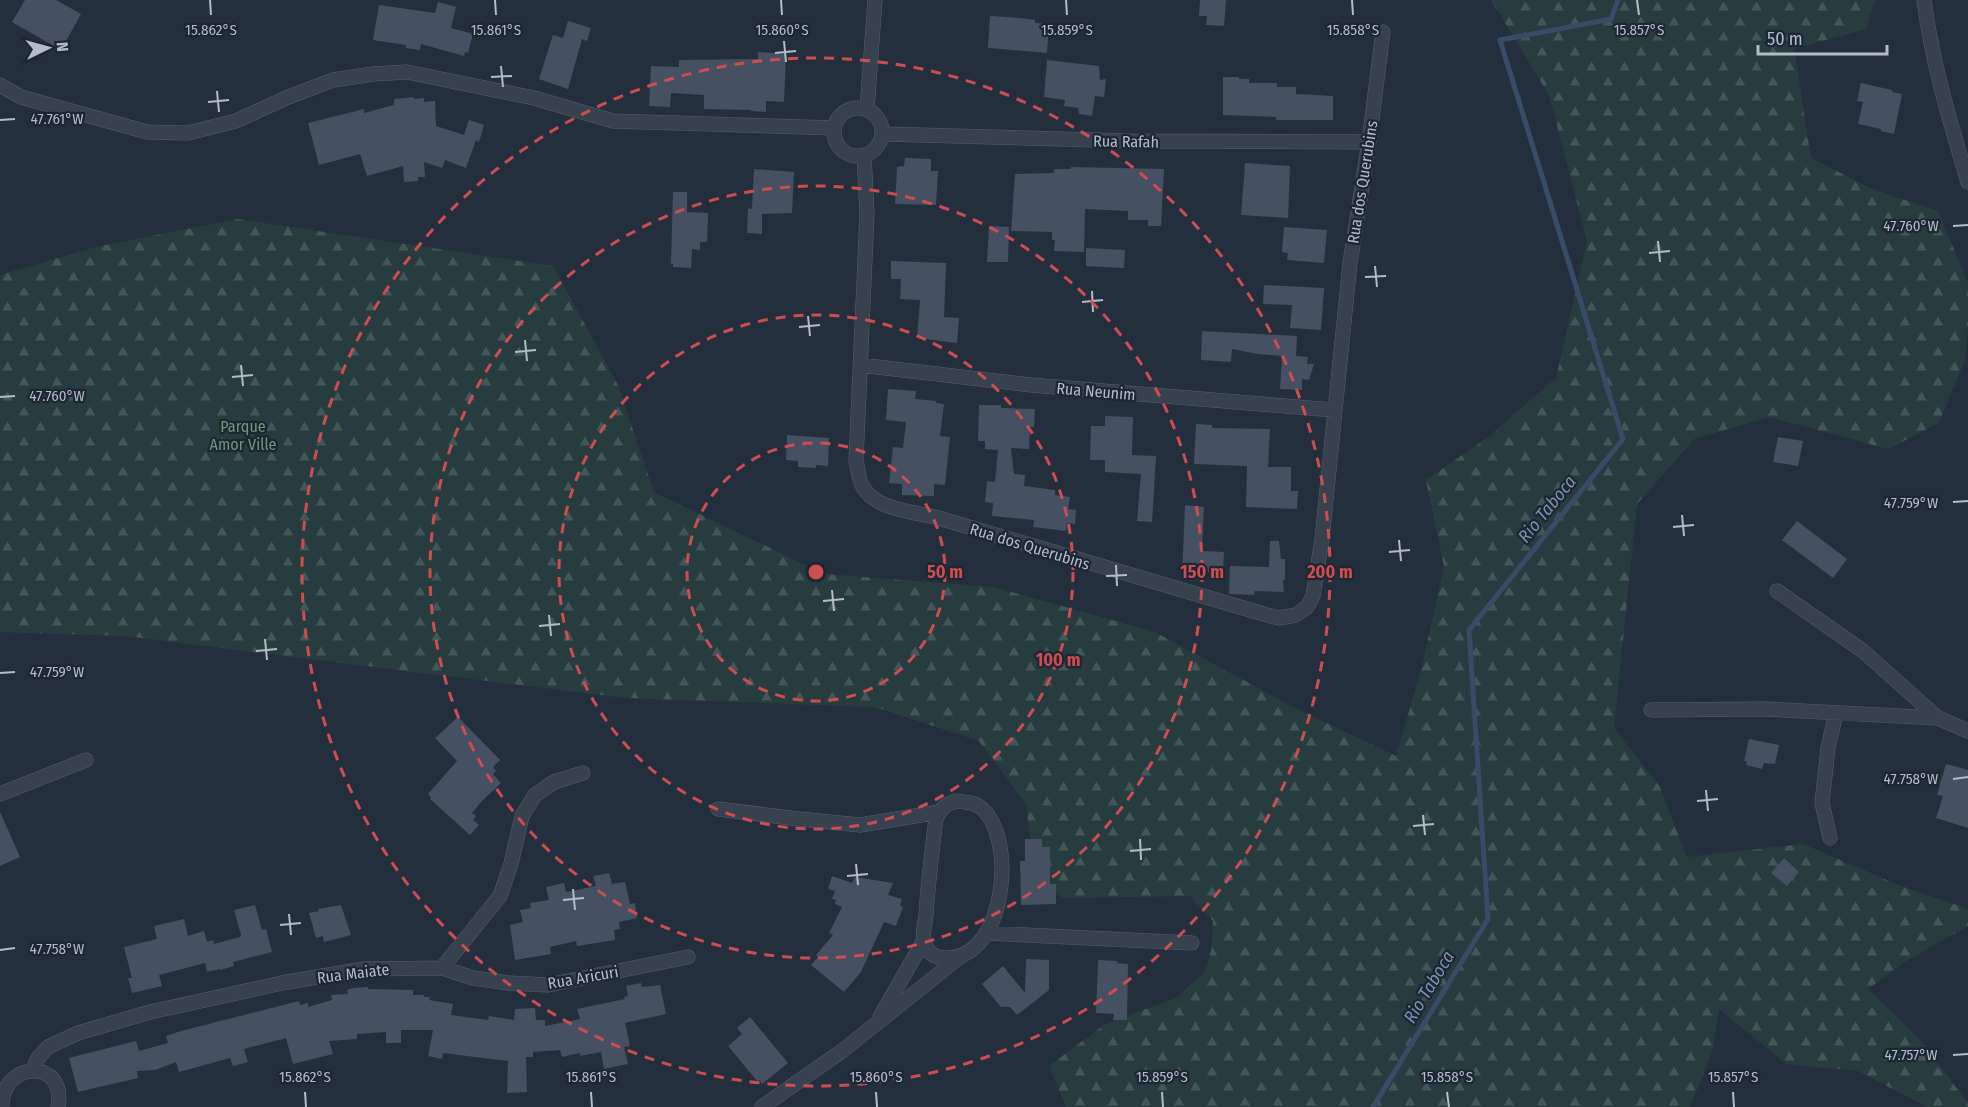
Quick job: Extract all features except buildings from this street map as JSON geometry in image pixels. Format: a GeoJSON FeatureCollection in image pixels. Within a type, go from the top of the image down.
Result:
{"type":"FeatureCollection","features":[{"type":"Feature","properties":{"kind":"street"},"geometry":{"type":"LineString","coordinates":[[867,109],[875,0]]}},
{"type":"Feature","properties":{"kind":"street"},"geometry":{"type":"LineString","coordinates":[[1924,0],[1928,31],[1968,182]]}},
{"type":"Feature","properties":{"kind":"street","name":"Rua dos Querubins"},"geometry":{"type":"LineString","coordinates":[[864,155],[867,214],[856,460],[861,485],[868,494],[890,506],[935,517],[1151,582],[1279,618],[1296,615],[1307,607],[1313,596],[1322,539],[1350,263],[1383,32]]}},
{"type":"Feature","properties":{"kind":"street"},"geometry":{"type":"LineString","coordinates":[[0,85],[21,97],[147,132],[188,133],[236,121],[333,80],[407,72],[534,98],[613,121],[834,128]]}},
{"type":"Feature","properties":{"kind":"street"},"geometry":{"type":"LineString","coordinates":[[852,108],[867,109],[879,118],[882,134],[877,147],[864,155],[853,156],[842,150],[836,140],[834,128],[840,116],[852,108]]}},
{"type":"Feature","properties":{"kind":"street","name":"Rua Rafah"},"geometry":{"type":"LineString","coordinates":[[882,134],[1130,141],[1369,142]]}},
{"type":"Feature","properties":{"kind":"street","name":"Rua Neunim"},"geometry":{"type":"LineString","coordinates":[[860,365],[1031,385],[1334,410]]}},
{"type":"Feature","properties":{"kind":"street"},"geometry":{"type":"LineString","coordinates":[[1777,591],[1863,651],[1938,718],[1968,731]]}},
{"type":"Feature","properties":{"kind":"street"},"geometry":{"type":"LineString","coordinates":[[1651,710],[1765,709],[1938,718]]}},
{"type":"Feature","properties":{"kind":"street"},"geometry":{"type":"LineString","coordinates":[[1830,838],[1822,803],[1828,748],[1836,713]]}},
{"type":"Feature","properties":{"kind":"street"},"geometry":{"type":"LineString","coordinates":[[0,794],[86,760]]}},
{"type":"Feature","properties":{"kind":"street"},"geometry":{"type":"LineString","coordinates":[[442,968],[500,896],[511,864],[522,816],[535,795],[554,782],[584,772]]}},
{"type":"Feature","properties":{"kind":"street"},"geometry":{"type":"LineString","coordinates":[[762,1107],[842,1051],[977,945],[986,933],[995,916],[1001,896],[1002,877],[998,838],[989,818],[975,804],[957,801],[947,803],[939,812],[936,819],[924,940],[877,1022]]}},
{"type":"Feature","properties":{"kind":"street"},"geometry":{"type":"LineString","coordinates":[[718,809],[860,825],[939,812]]}},
{"type":"Feature","properties":{"kind":"street"},"geometry":{"type":"LineString","coordinates":[[986,933],[1192,943]]}},
{"type":"Feature","properties":{"kind":"street"},"geometry":{"type":"LineString","coordinates":[[924,940],[929,952],[934,956],[954,958],[961,956]]}},
{"type":"Feature","properties":{"kind":"street","name":"Rua Aricuri"},"geometry":{"type":"LineString","coordinates":[[442,968],[473,978],[548,985],[688,957]]}},
{"type":"Feature","properties":{"kind":"street","name":"Rua Maiate"},"geometry":{"type":"LineString","coordinates":[[33,1070],[38,1058],[48,1047],[78,1033],[150,1012],[282,983],[364,969],[442,968]]}},
{"type":"Feature","properties":{"kind":"street"},"geometry":{"type":"LineString","coordinates":[[2,1107],[1,1091],[8,1079],[19,1072],[33,1070],[43,1073],[52,1080],[57,1089],[58,1107]]}},
{"type":"Feature","properties":{"kind":"green space","name":"Parque Amor Ville"},"geometry":{"type":"Polygon","coordinates":[[[1491,0],[1875,0],[1866,29],[1794,49],[1811,158],[1870,188],[1938,211],[1968,283],[1965,360],[1939,423],[1888,449],[1770,417],[1694,439],[1637,504],[1614,728],[1660,787],[1687,857],[1803,844],[1901,886],[1968,909],[1968,926],[1906,961],[1868,989],[1921,1041],[1968,1103],[1968,1107],[1927,1107],[1858,1071],[1786,1064],[1719,1009],[1713,1049],[1690,1107],[1066,1107],[1049,1066],[1104,1025],[1175,998],[1205,972],[1212,947],[1213,921],[1190,896],[1063,898],[1034,871],[1026,804],[979,741],[875,707],[625,698],[126,636],[0,632],[0,275],[96,247],[238,219],[553,266],[618,385],[654,492],[824,574],[994,587],[1155,632],[1295,708],[1396,756],[1422,666],[1444,566],[1426,480],[1487,438],[1556,378],[1587,241],[1549,95],[1491,0]]]}},
{"type":"Feature","properties":{"kind":"waterway","name":"Rio Taboca"},"geometry":{"type":"LineString","coordinates":[[1373,1107],[1488,919],[1469,630],[1623,439],[1500,40],[1611,19],[1618,0]]}}]}
